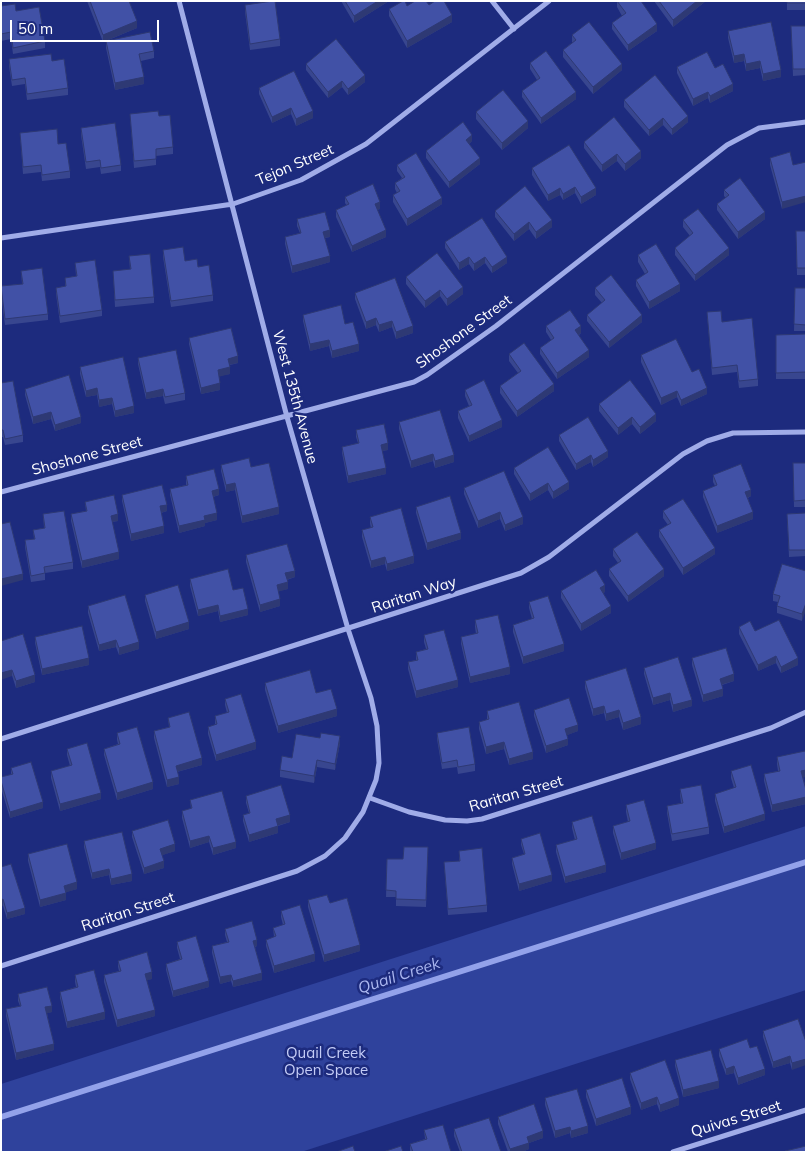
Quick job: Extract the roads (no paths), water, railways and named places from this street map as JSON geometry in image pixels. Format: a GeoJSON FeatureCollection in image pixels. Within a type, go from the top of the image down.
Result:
{"type":"FeatureCollection","features":[{"type":"Feature","properties":{"kind":"street","name":"West 135th Avenue"},"geometry":{"type":"LineString","coordinates":[[179,1],[287,416],[377,726],[379,763],[370,798]]}},
{"type":"Feature","properties":{"kind":"street"},"geometry":{"type":"LineString","coordinates":[[492,1],[514,28]]}},
{"type":"Feature","properties":{"kind":"street","name":"Tejon Street"},"geometry":{"type":"LineString","coordinates":[[1,238],[233,204],[301,180],[349,155],[418,105],[549,1]]}},
{"type":"Feature","properties":{"kind":"street","name":"Shoshone Street"},"geometry":{"type":"LineString","coordinates":[[1,492],[383,392],[427,375],[496,326],[727,145],[759,128],[806,122]]}},
{"type":"Feature","properties":{"kind":"street","name":"Raritan Way"},"geometry":{"type":"LineString","coordinates":[[1,739],[348,629],[533,567],[683,454],[707,441],[733,433],[806,432]]}},
{"type":"Feature","properties":{"kind":"street","name":"Raritan Street"},"geometry":{"type":"LineString","coordinates":[[1,966],[297,871],[325,856],[345,838],[370,798],[409,812],[445,820],[467,821],[482,819],[771,728],[806,712]]}},
{"type":"Feature","properties":{"kind":"street","name":"Quivas Street"},"geometry":{"type":"LineString","coordinates":[[673,1152],[806,1110]]}},
{"type":"Feature","properties":{"kind":"waterway","name":"Quail Creek"},"geometry":{"type":"LineString","coordinates":[[1,1117],[806,862]]}},
{"type":"Feature","properties":{"kind":"park label","name":"Quail Creek Open Space"},"geometry":{"type":"Point","coordinates":[326,1062]}}]}
